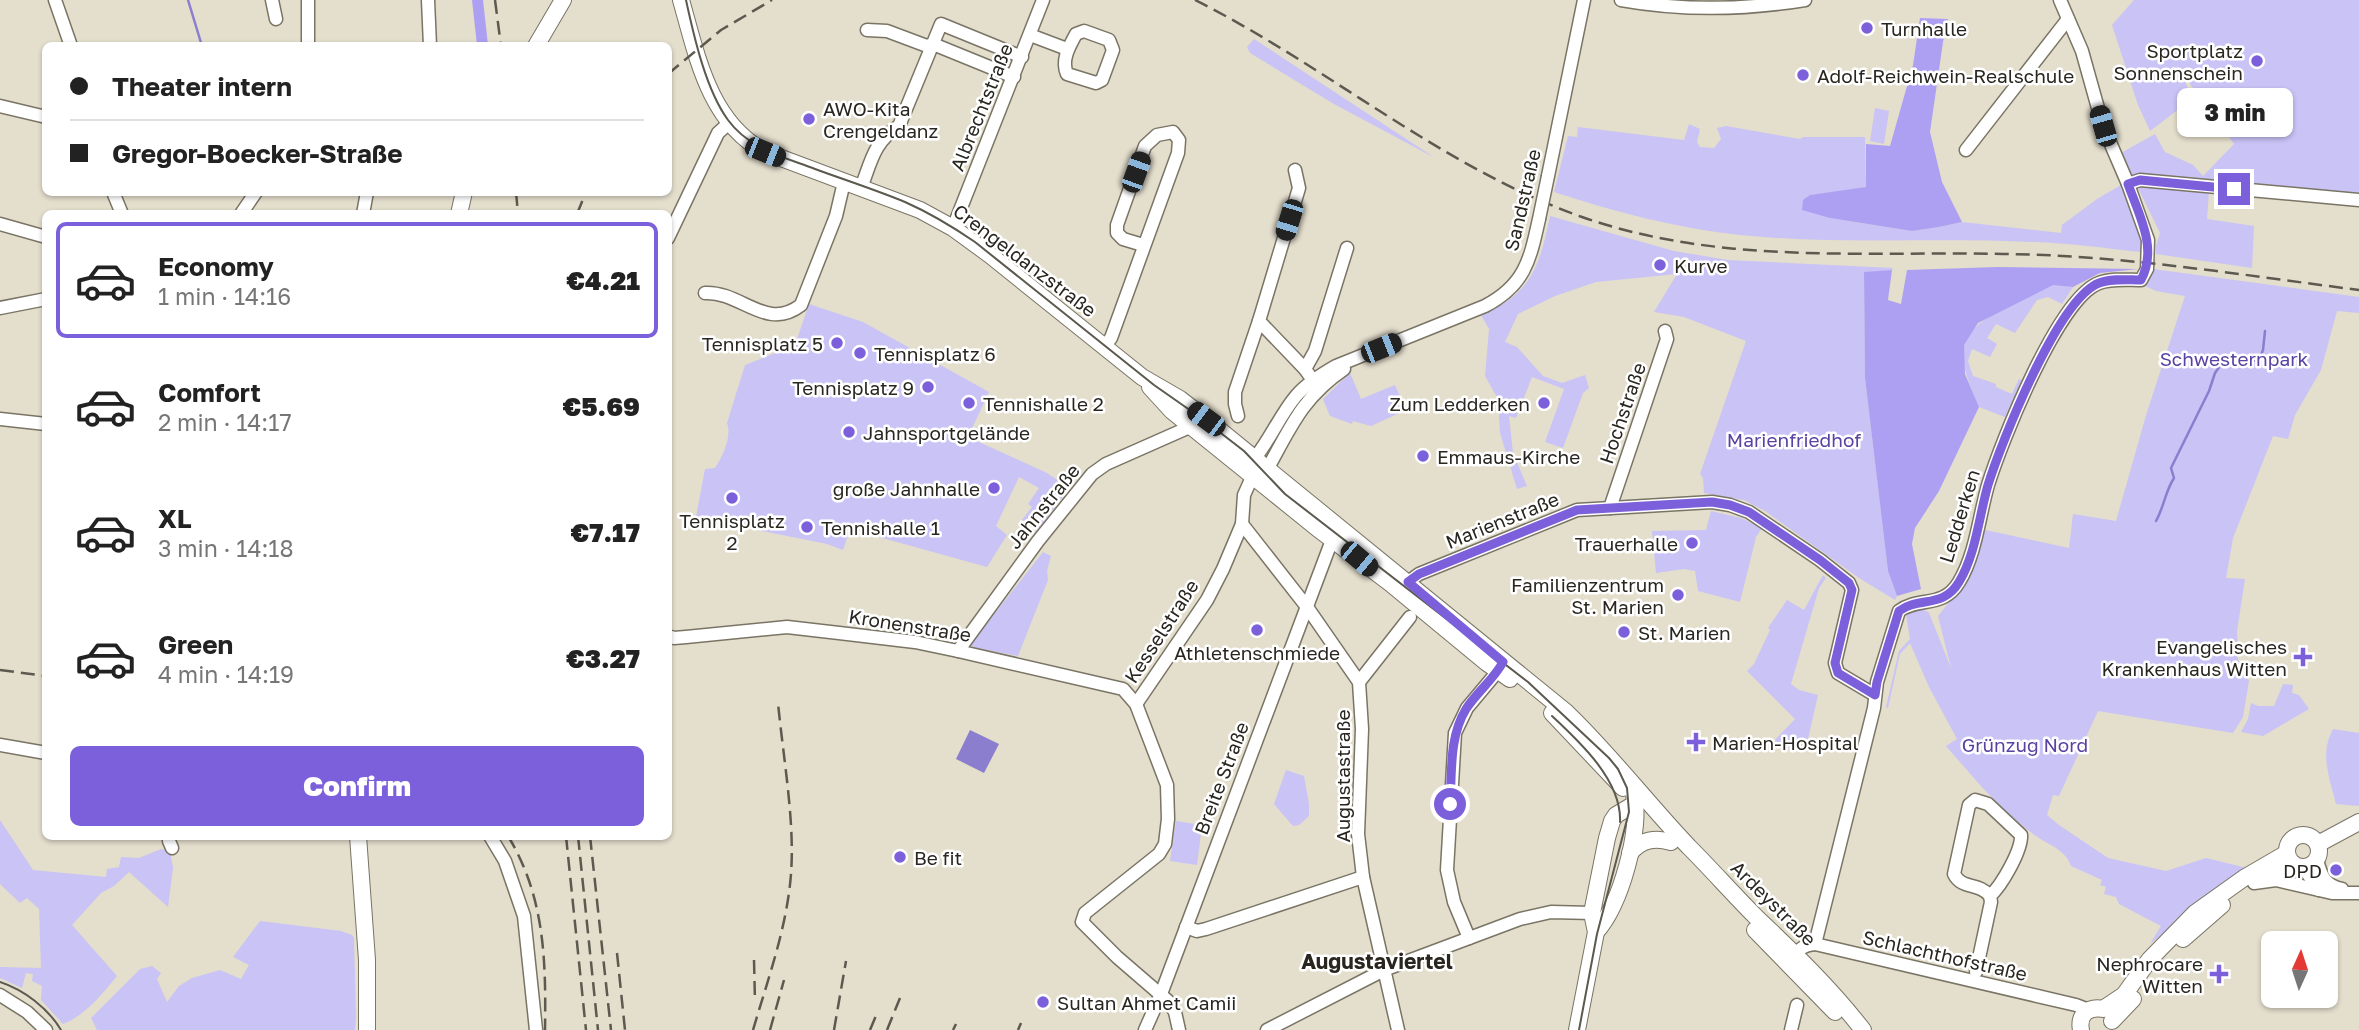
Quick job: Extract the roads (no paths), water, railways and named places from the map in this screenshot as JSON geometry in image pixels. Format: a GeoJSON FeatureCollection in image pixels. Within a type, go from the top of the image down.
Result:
{"type":"FeatureCollection","features":[{"type":"Feature","properties":{"kind":"main road"},"geometry":{"type":"LineString","coordinates":[[538,42],[563,0]]}},
{"type":"Feature","properties":{"kind":"main road","name":"Crengeldanzstraße"},"geometry":{"type":"LineString","coordinates":[[681,0],[702,71],[715,101],[729,123],[746,141],[765,152],[920,211],[953,229],[990,255],[1142,377],[1172,411],[1199,422],[1328,517],[1408,582],[1607,765],[1631,783],[1636,803]]}},
{"type":"Feature","properties":{"kind":"main road","name":"Crengeldanzstraße"},"geometry":{"type":"LineString","coordinates":[[1259,467],[1332,540],[1500,666]]}},
{"type":"Feature","properties":{"kind":"main road"},"geometry":{"type":"LineString","coordinates":[[1328,517],[1332,540]]}},
{"type":"Feature","properties":{"kind":"main road"},"geometry":{"type":"LineString","coordinates":[[1577,1030],[1596,932],[1592,913],[1612,821],[1613,793],[1607,765]]}},
{"type":"Feature","properties":{"kind":"main road","name":"Crengeldanzstraße"},"geometry":{"type":"LineString","coordinates":[[1607,765],[1636,803]]}},
{"type":"Feature","properties":{"kind":"main road","name":"Ardeystraße"},"geometry":{"type":"LineString","coordinates":[[1631,783],[1757,917],[1797,964],[1863,1030]]}},
{"type":"Feature","properties":{"kind":"main road"},"geometry":{"type":"LineString","coordinates":[[1612,821],[1620,811],[1636,803]]}},
{"type":"Feature","properties":{"kind":"main road"},"geometry":{"type":"LineString","coordinates":[[1636,803],[1671,842],[1797,964],[1854,1030]]}},
{"type":"Feature","properties":{"kind":"main road"},"geometry":{"type":"LineString","coordinates":[[1596,932],[1610,914],[1629,854],[1636,829],[1636,803]]}},
{"type":"Feature","properties":{"kind":"main road","name":"Ardeystraße"},"geometry":{"type":"LineString","coordinates":[[1636,803],[1652,808]]}},
{"type":"Feature","properties":{"kind":"main road"},"geometry":{"type":"LineString","coordinates":[[2096,1021],[2124,995],[2150,959],[2195,913],[2253,878],[2303,858],[2359,822]]}},
{"type":"Feature","properties":{"kind":"main road"},"geometry":{"type":"LineString","coordinates":[[1629,854],[1650,839],[1671,842]]}},
{"type":"Feature","properties":{"kind":"main road"},"geometry":{"type":"LineString","coordinates":[[358,840],[367,960],[367,1030]]}},
{"type":"Feature","properties":{"kind":"street"},"geometry":{"type":"LineString","coordinates":[[55,0],[70,42]]}},
{"type":"Feature","properties":{"kind":"street"},"geometry":{"type":"LineString","coordinates":[[272,0],[276,19]]}},
{"type":"Feature","properties":{"kind":"street"},"geometry":{"type":"LineString","coordinates":[[308,0],[308,42]]}},
{"type":"Feature","properties":{"kind":"street"},"geometry":{"type":"LineString","coordinates":[[428,0],[430,42]]}},
{"type":"Feature","properties":{"kind":"street","name":"Albrechtstraße"},"geometry":{"type":"LineString","coordinates":[[953,229],[1043,0]]}},
{"type":"Feature","properties":{"kind":"street","name":"Sandstraße"},"geometry":{"type":"LineString","coordinates":[[1259,467],[1296,416],[1312,379],[1336,366],[1485,306],[1502,296],[1520,278],[1527,264],[1539,219],[1584,0]]}},
{"type":"Feature","properties":{"kind":"street"},"geometry":{"type":"LineString","coordinates":[[1621,0],[1678,8],[1745,8],[1805,0]]}},
{"type":"Feature","properties":{"kind":"street"},"geometry":{"type":"LineString","coordinates":[[2060,0],[2082,51],[2103,126],[2128,184],[2140,180],[2359,200]]}},
{"type":"Feature","properties":{"kind":"street"},"geometry":{"type":"LineString","coordinates":[[1966,150],[2068,19]]}},
{"type":"Feature","properties":{"kind":"street"},"geometry":{"type":"LineString","coordinates":[[861,188],[877,145],[899,126],[941,23],[1022,57]]}},
{"type":"Feature","properties":{"kind":"street"},"geometry":{"type":"LineString","coordinates":[[867,30],[887,31],[927,46],[933,44],[1014,77]]}},
{"type":"Feature","properties":{"kind":"street"},"geometry":{"type":"LineString","coordinates":[[1084,31],[1109,40],[1113,50],[1102,80],[1096,83],[1088,82],[1067,74],[1064,66],[1068,49],[1076,34],[1084,31]]}},
{"type":"Feature","properties":{"kind":"street"},"geometry":{"type":"LineString","coordinates":[[1030,35],[1068,49]]}},
{"type":"Feature","properties":{"kind":"street"},"geometry":{"type":"LineString","coordinates":[[0,106],[42,116]]}},
{"type":"Feature","properties":{"kind":"street"},"geometry":{"type":"LineString","coordinates":[[672,230],[718,133],[729,123]]}},
{"type":"Feature","properties":{"kind":"street","name":"Crengeldanzstraße"},"geometry":{"type":"LineString","coordinates":[[1104,347],[1111,338],[1178,153],[1180,140],[1173,132],[1157,135],[1146,146],[1117,225],[1117,233],[1123,239],[1143,245]]}},
{"type":"Feature","properties":{"kind":"street"},"geometry":{"type":"LineString","coordinates":[[1238,415],[1235,392],[1298,188],[1295,170]]}},
{"type":"Feature","properties":{"kind":"street"},"geometry":{"type":"LineString","coordinates":[[705,293],[717,292],[768,314],[779,316],[791,313],[801,305],[836,216],[844,182]]}},
{"type":"Feature","properties":{"kind":"street","name":"Ledderken"},"geometry":{"type":"LineString","coordinates":[[1815,944],[1871,720],[1877,682],[1899,611],[1905,607],[1944,598],[1958,584],[1968,563],[2002,443],[2064,316],[2085,291],[2097,284],[2141,280],[2147,269],[2148,240],[2128,184]]}},
{"type":"Feature","properties":{"kind":"street"},"geometry":{"type":"LineString","coordinates":[[0,224],[42,236]]}},
{"type":"Feature","properties":{"kind":"street"},"geometry":{"type":"LineString","coordinates":[[1312,379],[1315,351],[1347,248]]}},
{"type":"Feature","properties":{"kind":"street"},"geometry":{"type":"LineString","coordinates":[[0,308],[42,300]]}},
{"type":"Feature","properties":{"kind":"street"},"geometry":{"type":"LineString","coordinates":[[1259,321],[1312,379]]}},
{"type":"Feature","properties":{"kind":"street","name":"Hochstraße"},"geometry":{"type":"LineString","coordinates":[[1610,508],[1667,339],[1665,331]]}},
{"type":"Feature","properties":{"kind":"street"},"geometry":{"type":"LineString","coordinates":[[0,419],[42,424]]}},
{"type":"Feature","properties":{"kind":"street","name":"Jahnstraße"},"geometry":{"type":"LineString","coordinates":[[958,651],[1038,541],[1092,474],[1106,464],[1175,436],[1199,422]]}},
{"type":"Feature","properties":{"kind":"street"},"geometry":{"type":"LineString","coordinates":[[1242,524],[1244,495],[1259,467]]}},
{"type":"Feature","properties":{"kind":"street","name":"Marienstraße"},"geometry":{"type":"LineString","coordinates":[[1390,583],[1408,582],[1419,574],[1577,510],[1712,502],[1730,505],[1769,524],[1849,583],[1852,590],[1835,663],[1838,673],[1875,695]]}},
{"type":"Feature","properties":{"kind":"street","name":"Augustastraße"},"geometry":{"type":"LineString","coordinates":[[1242,524],[1307,607],[1359,682],[1362,729],[1358,834],[1363,877],[1398,1030]]}},
{"type":"Feature","properties":{"kind":"street","name":"Kesselstraße"},"geometry":{"type":"LineString","coordinates":[[1161,994],[1086,928],[1082,919],[1085,913],[1159,854],[1165,844],[1168,819],[1167,785],[1136,704],[1207,600],[1242,524]]}},
{"type":"Feature","properties":{"kind":"street","name":"Breite Straße"},"geometry":{"type":"LineString","coordinates":[[1145,1030],[1161,994],[1332,540]]}},
{"type":"Feature","properties":{"kind":"street"},"geometry":{"type":"LineString","coordinates":[[1359,682],[1410,617]]}},
{"type":"Feature","properties":{"kind":"street","name":"Kronenstraße"},"geometry":{"type":"LineString","coordinates":[[672,636],[686,638],[787,627],[915,642],[1123,689],[1136,704]]}},
{"type":"Feature","properties":{"kind":"street"},"geometry":{"type":"LineString","coordinates":[[1469,938],[1454,902],[1447,870],[1455,733],[1466,708],[1500,666]]}},
{"type":"Feature","properties":{"kind":"street"},"geometry":{"type":"LineString","coordinates":[[0,745],[42,752]]}},
{"type":"Feature","properties":{"kind":"street","name":"Schlachthofstraße"},"geometry":{"type":"LineString","coordinates":[[1976,972],[1991,902],[1990,895],[1978,886],[1963,885],[1954,874],[1969,805],[1975,800],[1988,804],[2021,835],[2021,844],[1997,890],[1990,895]]}},
{"type":"Feature","properties":{"kind":"street"},"geometry":{"type":"LineString","coordinates":[[492,840],[505,861],[524,916],[536,1030]]}},
{"type":"Feature","properties":{"kind":"street"},"geometry":{"type":"LineString","coordinates":[[2303,858],[2319,890]]}},
{"type":"Feature","properties":{"kind":"street"},"geometry":{"type":"LineString","coordinates":[[2303,858],[2335,888],[2359,893]]}},
{"type":"Feature","properties":{"kind":"street"},"geometry":{"type":"LineString","coordinates":[[1186,927],[1197,931],[1206,929],[1363,877]]}},
{"type":"Feature","properties":{"kind":"street"},"geometry":{"type":"LineString","coordinates":[[2253,878],[2290,882],[2332,893],[2359,893]]}},
{"type":"Feature","properties":{"kind":"street"},"geometry":{"type":"LineString","coordinates":[[1267,1030],[1384,970],[1469,938],[1539,913],[1592,913]]}},
{"type":"Feature","properties":{"kind":"street"},"geometry":{"type":"LineString","coordinates":[[1797,964],[1806,946],[1815,944]]}},
{"type":"Feature","properties":{"kind":"street","name":"Schlachthofstraße"},"geometry":{"type":"LineString","coordinates":[[1815,944],[2076,1004],[2096,1021]]}},
{"type":"Feature","properties":{"kind":"street"},"geometry":{"type":"LineString","coordinates":[[1161,994],[1175,1012],[1179,1030]]}},
{"type":"Feature","properties":{"kind":"street"},"geometry":{"type":"LineString","coordinates":[[0,995],[27,1012],[46,1030]]}},
{"type":"Feature","properties":{"kind":"street"},"geometry":{"type":"LineString","coordinates":[[1791,1030],[1797,1006]]}},
{"type":"Feature","properties":{"kind":"waterway"},"geometry":{"type":"LineString","coordinates":[[188,0],[201,42]]}},
{"type":"Feature","properties":{"kind":"waterway"},"geometry":{"type":"LineString","coordinates":[[2156,521],[2174,478],[2171,468],[2209,391],[2215,373],[2222,363],[2234,356],[2259,360],[2265,331]]}},
{"type":"Feature","properties":{"kind":"tram line"},"geometry":{"type":"LineString","coordinates":[[686,0],[707,79],[720,108],[736,130],[779,156],[905,202],[941,220],[975,242],[1154,385],[1244,451],[1285,494],[1528,682],[1609,758],[1627,788],[1629,812],[1597,934],[1579,1030]]}},
{"type":"Feature","properties":{"kind":"tram line"},"geometry":{"type":"LineString","coordinates":[[1552,716],[1586,750],[1607,777],[1619,807],[1620,822]]}},
{"type":"Feature","properties":{"kind":"tram line"},"geometry":{"type":"LineString","coordinates":[[0,982],[35,1001],[61,1030]]}},
{"type":"Feature","properties":{"kind":"railway"},"geometry":{"type":"LineString","coordinates":[[495,0],[500,42]]}},
{"type":"Feature","properties":{"kind":"railway"},"geometry":{"type":"LineString","coordinates":[[672,71],[721,30],[772,0]]}},
{"type":"Feature","properties":{"kind":"railway"},"geometry":{"type":"LineString","coordinates":[[1195,0],[1244,26],[1432,144],[1481,171],[1530,196],[1582,217],[1634,232],[1686,243],[1738,249],[1844,254],[2003,254],[2092,258],[2359,290]]}},
{"type":"Feature","properties":{"kind":"railway"},"geometry":{"type":"LineString","coordinates":[[516,196],[518,210]]}},
{"type":"Feature","properties":{"kind":"railway"},"geometry":{"type":"LineString","coordinates":[[579,210],[584,196]]}},
{"type":"Feature","properties":{"kind":"railway"},"geometry":{"type":"LineString","coordinates":[[0,670],[42,675]]}},
{"type":"Feature","properties":{"kind":"railway"},"geometry":{"type":"LineString","coordinates":[[753,1030],[781,933],[791,874],[790,811],[778,703]]}},
{"type":"Feature","properties":{"kind":"railway"},"geometry":{"type":"LineString","coordinates":[[510,840],[530,882],[541,930],[545,1030]]}},
{"type":"Feature","properties":{"kind":"railway"},"geometry":{"type":"LineString","coordinates":[[566,840],[586,1030]]}},
{"type":"Feature","properties":{"kind":"railway"},"geometry":{"type":"LineString","coordinates":[[578,840],[598,1030]]}},
{"type":"Feature","properties":{"kind":"railway"},"geometry":{"type":"LineString","coordinates":[[590,840],[611,1030]]}},
{"type":"Feature","properties":{"kind":"railway"},"geometry":{"type":"LineString","coordinates":[[617,953],[625,1030]]}},
{"type":"Feature","properties":{"kind":"railway"},"geometry":{"type":"LineString","coordinates":[[754,960],[755,1002]]}},
{"type":"Feature","properties":{"kind":"railway"},"geometry":{"type":"LineString","coordinates":[[834,1030],[846,961]]}},
{"type":"Feature","properties":{"kind":"railway"},"geometry":{"type":"LineString","coordinates":[[770,1030],[784,980]]}},
{"type":"Feature","properties":{"kind":"railway"},"geometry":{"type":"LineString","coordinates":[[887,1030],[900,998]]}},
{"type":"Feature","properties":{"kind":"railway"},"geometry":{"type":"LineString","coordinates":[[870,1030],[878,1011]]}},
{"type":"Feature","properties":{"kind":"railway"},"geometry":{"type":"LineString","coordinates":[[1018,1030],[1021,1023]]}},
{"type":"Feature","properties":{"kind":"railway"},"geometry":{"type":"LineString","coordinates":[[953,1030],[956,1024]]}},
{"type":"Feature","properties":{"kind":"place","name":"Turnhalle"},"geometry":{"type":"Point","coordinates":[1867,28]}},
{"type":"Feature","properties":{"kind":"place","name":"Sportplatz Sonnenschein"},"geometry":{"type":"Point","coordinates":[2257,61]}},
{"type":"Feature","properties":{"kind":"place","name":"Adolf-Reichwein-Realschule"},"geometry":{"type":"Point","coordinates":[1803,75]}},
{"type":"Feature","properties":{"kind":"place","name":"AWO-Kita Crengeldanz"},"geometry":{"type":"Point","coordinates":[809,119]}},
{"type":"Feature","properties":{"kind":"place","name":"Kurve"},"geometry":{"type":"Point","coordinates":[1660,265]}},
{"type":"Feature","properties":{"kind":"place","name":"Tennisplatz 5"},"geometry":{"type":"Point","coordinates":[837,343]}},
{"type":"Feature","properties":{"kind":"place","name":"Tennisplatz 6"},"geometry":{"type":"Point","coordinates":[860,353]}},
{"type":"Feature","properties":{"kind":"place","name":"Tennisplatz 9"},"geometry":{"type":"Point","coordinates":[928,387]}},
{"type":"Feature","properties":{"kind":"place","name":"Tennishalle 2"},"geometry":{"type":"Point","coordinates":[969,403]}},
{"type":"Feature","properties":{"kind":"place","name":"Zum Ledderken"},"geometry":{"type":"Point","coordinates":[1544,403]}},
{"type":"Feature","properties":{"kind":"place","name":"Jahnsportgelände"},"geometry":{"type":"Point","coordinates":[849,432]}},
{"type":"Feature","properties":{"kind":"place","name":"Emmaus-Kirche"},"geometry":{"type":"Point","coordinates":[1423,456]}},
{"type":"Feature","properties":{"kind":"place","name":"große Jahnhalle"},"geometry":{"type":"Point","coordinates":[994,488]}},
{"type":"Feature","properties":{"kind":"place","name":"Tennisplatz 2"},"geometry":{"type":"Point","coordinates":[732,498]}},
{"type":"Feature","properties":{"kind":"place","name":"Tennishalle 1"},"geometry":{"type":"Point","coordinates":[807,527]}},
{"type":"Feature","properties":{"kind":"place","name":"Trauerhalle"},"geometry":{"type":"Point","coordinates":[1692,543]}},
{"type":"Feature","properties":{"kind":"place","name":"Familienzentrum St. Marien"},"geometry":{"type":"Point","coordinates":[1678,595]}},
{"type":"Feature","properties":{"kind":"place","name":"Athletenschmiede"},"geometry":{"type":"Point","coordinates":[1257,630]}},
{"type":"Feature","properties":{"kind":"place","name":"St. Marien"},"geometry":{"type":"Point","coordinates":[1624,632]}},
{"type":"Feature","properties":{"kind":"place","name":"Evangelisches Krankenhaus Witten"},"geometry":{"type":"Point","coordinates":[2303,657]}},
{"type":"Feature","properties":{"kind":"place","name":"Marien-Hospital"},"geometry":{"type":"Point","coordinates":[1696,742]}},
{"type":"Feature","properties":{"kind":"place","name":"Be fit"},"geometry":{"type":"Point","coordinates":[900,857]}},
{"type":"Feature","properties":{"kind":"place","name":"DPD"},"geometry":{"type":"Point","coordinates":[2336,870]}},
{"type":"Feature","properties":{"kind":"place","name":"Nephrocare Witten"},"geometry":{"type":"Point","coordinates":[2219,974]}},
{"type":"Feature","properties":{"kind":"place","name":"Sultan Ahmet Camii"},"geometry":{"type":"Point","coordinates":[1043,1002]}},
{"type":"Feature","properties":{"kind":"district","name":"Augustaviertel"},"geometry":{"type":"Point","coordinates":[1377,961]}},
{"type":"Feature","properties":{"kind":"park label","name":"Schwesternpark"},"geometry":{"type":"Point","coordinates":[2234,358]}},
{"type":"Feature","properties":{"kind":"park label","name":"Marienfriedhof"},"geometry":{"type":"Point","coordinates":[1794,439]}},
{"type":"Feature","properties":{"kind":"park label","name":"Grünzug Nord"},"geometry":{"type":"Point","coordinates":[2025,744]}}]}
